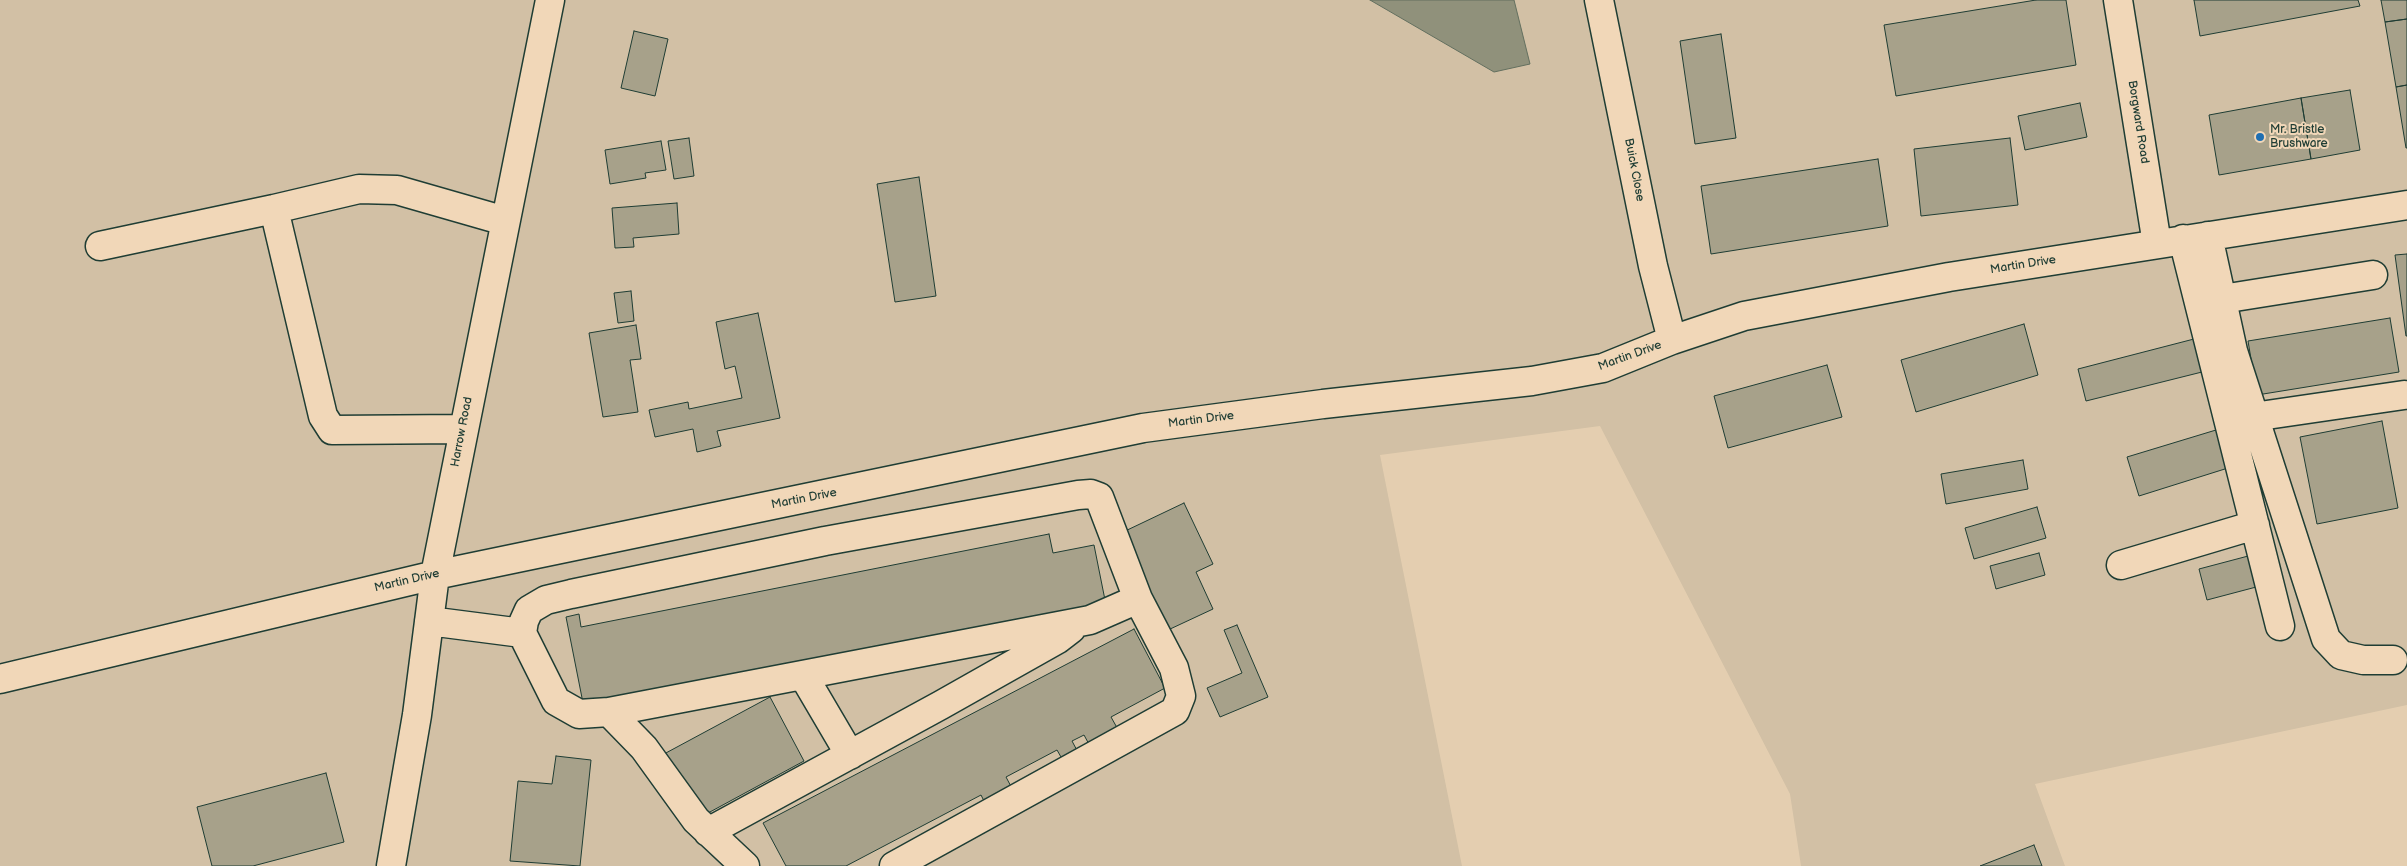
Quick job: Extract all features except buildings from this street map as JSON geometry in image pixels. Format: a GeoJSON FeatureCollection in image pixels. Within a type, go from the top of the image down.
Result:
{"type":"FeatureCollection","features":[{"type":"Feature","properties":{"kind":"street","name":"Harrow Road"},"geometry":{"type":"LineString","coordinates":[[390,866],[417,715],[435,574],[462,429],[550,0]]}},
{"type":"Feature","properties":{"kind":"street","name":"Buick Close"},"geometry":{"type":"LineString","coordinates":[[1599,0],[1653,266],[1672,340]]}},
{"type":"Feature","properties":{"kind":"street","name":"Borgward Road"},"geometry":{"type":"LineString","coordinates":[[2118,0],[2183,240]]}},
{"type":"Feature","properties":{"kind":"street"},"geometry":{"type":"LineString","coordinates":[[100,246],[359,189],[397,190],[505,221]]}},
{"type":"Feature","properties":{"kind":"street","name":"Martin Drive"},"geometry":{"type":"LineString","coordinates":[[0,678],[435,574],[1153,426],[1323,404],[1532,381],[1603,368],[1672,340],[1744,316],[1948,277],[2407,205]]}},
{"type":"Feature","properties":{"kind":"street"},"geometry":{"type":"LineString","coordinates":[[274,209],[322,416],[332,430],[462,429]]}},
{"type":"Feature","properties":{"kind":"street"},"geometry":{"type":"LineString","coordinates":[[2183,240],[2222,299],[2233,352],[2326,639],[2342,656],[2363,660],[2393,660]]}},
{"type":"Feature","properties":{"kind":"street"},"geometry":{"type":"LineString","coordinates":[[2183,240],[2280,626]]}},
{"type":"Feature","properties":{"kind":"street"},"geometry":{"type":"LineString","coordinates":[[2222,299],[2373,276]]}},
{"type":"Feature","properties":{"kind":"street"},"geometry":{"type":"LineString","coordinates":[[2253,417],[2404,395]]}},
{"type":"Feature","properties":{"kind":"street"},"geometry":{"type":"LineString","coordinates":[[894,866],[1176,710],[1181,696],[1174,668],[1138,599],[1099,497],[1091,494],[825,541],[571,594],[546,600],[529,610],[524,620],[522,632],[556,701],[579,714],[609,712],[1090,620]]}},
{"type":"Feature","properties":{"kind":"street"},"geometry":{"type":"LineString","coordinates":[[2121,565],[2255,525]]}},
{"type":"Feature","properties":{"kind":"street"},"geometry":{"type":"LineString","coordinates":[[708,832],[1058,639],[1069,630],[1138,599]]}},
{"type":"Feature","properties":{"kind":"street"},"geometry":{"type":"LineString","coordinates":[[429,621],[522,632]]}},
{"type":"Feature","properties":{"kind":"street"},"geometry":{"type":"LineString","coordinates":[[803,675],[850,755]]}},
{"type":"Feature","properties":{"kind":"street"},"geometry":{"type":"LineString","coordinates":[[609,712],[644,748],[696,820],[745,866]]}},
{"type":"Feature","properties":{"kind":"shaded area"},"geometry":{"type":"Polygon","coordinates":[[[0,0],[2407,0],[2407,705],[2035,784],[2065,866],[1801,866],[1790,794],[1600,426],[1380,455],[1462,866],[0,866],[0,0]]]}},
{"type":"Feature","properties":{"kind":"shaded area"},"geometry":{"type":"Polygon","coordinates":[[[1370,0],[1514,0],[1530,64],[1494,72],[1370,0]]]}},
{"type":"Feature","properties":{"kind":"place","name":"Mr. Bristle Brushware"},"geometry":{"type":"Point","coordinates":[2260,137]}}]}
